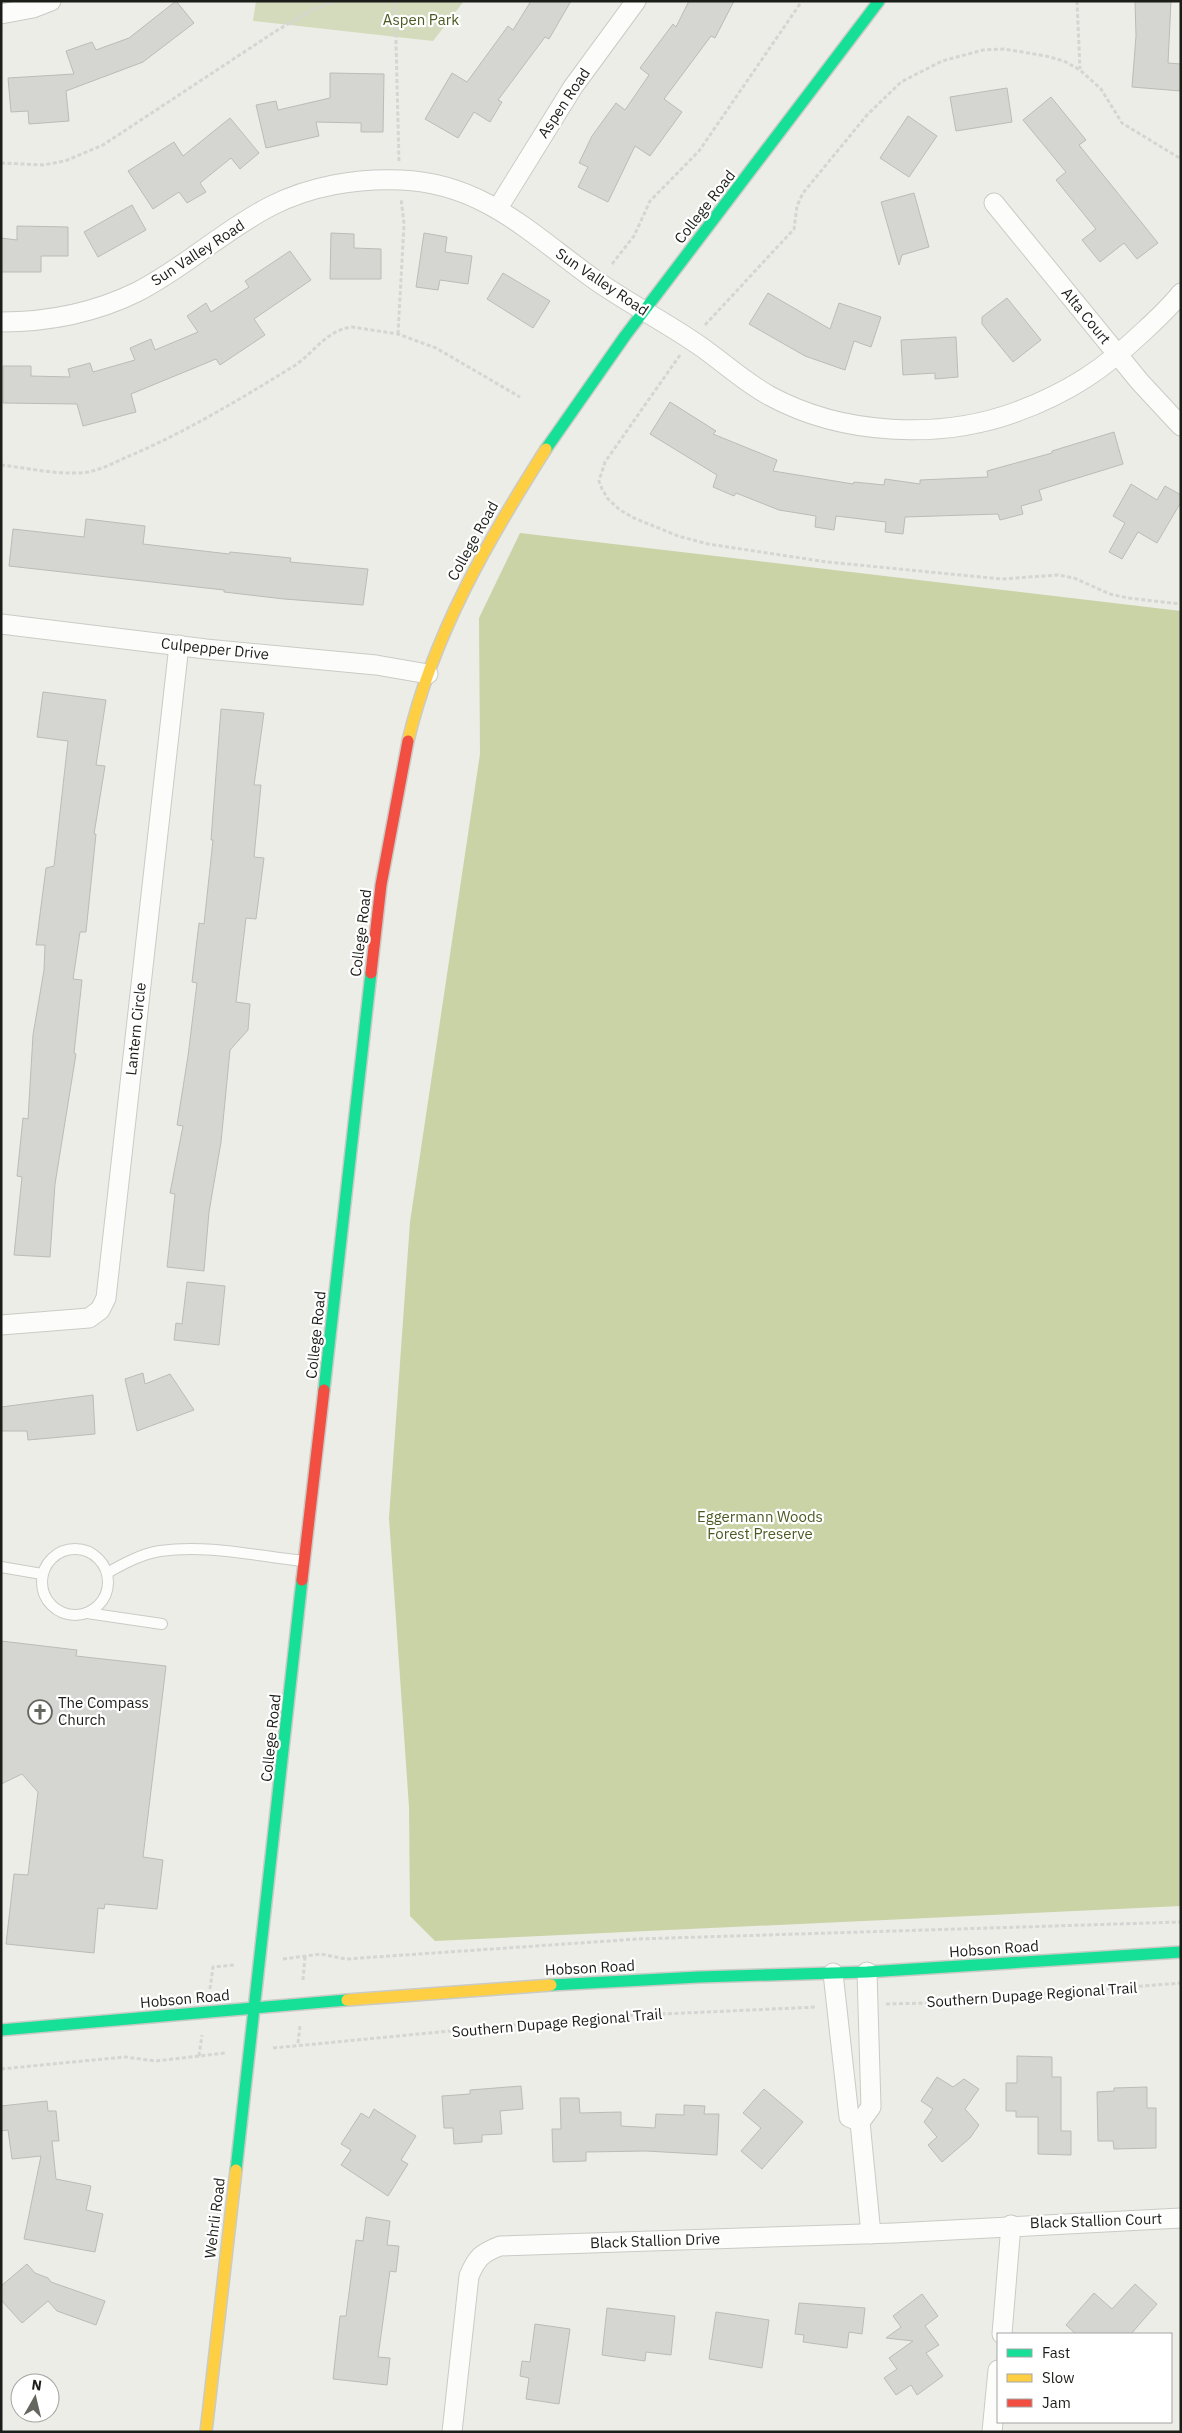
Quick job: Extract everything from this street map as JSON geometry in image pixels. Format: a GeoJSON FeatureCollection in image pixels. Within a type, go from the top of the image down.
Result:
{"type":"FeatureCollection","features":[{"type":"Feature","properties":{"kind":"main road","name":"College Road"},"geometry":{"type":"LineString","coordinates":[[256,2007],[381,885],[400,772],[428,674],[465,588],[509,507],[555,435],[644,311],[879,1]]}},
{"type":"Feature","properties":{"kind":"main road","name":"Hobson Road"},"geometry":{"type":"LineString","coordinates":[[1,2030],[256,2007],[552,1985],[699,1976],[867,1972],[1181,1952]]}},
{"type":"Feature","properties":{"kind":"main road","name":"Wehrli Road"},"geometry":{"type":"LineString","coordinates":[[206,2432],[256,2007]]}},
{"type":"Feature","properties":{"kind":"street"},"geometry":{"type":"LineString","coordinates":[[1,14],[33,8],[51,1]]}},
{"type":"Feature","properties":{"kind":"street","name":"Aspen Road"},"geometry":{"type":"LineString","coordinates":[[498,208],[573,87],[636,1]]}},
{"type":"Feature","properties":{"kind":"street","name":"Sun Valley Road"},"geometry":{"type":"LineString","coordinates":[[1,322],[61,317],[119,300],[156,281],[270,207],[306,192],[369,180],[420,181],[458,190],[498,208],[590,277],[691,340],[759,390],[787,405],[836,420],[902,429],[956,427],[1002,417],[1063,392],[1089,377],[1118,355],[1172,304],[1181,292]]}},
{"type":"Feature","properties":{"kind":"street","name":"Alta Court"},"geometry":{"type":"LineString","coordinates":[[994,203],[1140,382],[1181,426]]}},
{"type":"Feature","properties":{"kind":"street","name":"Culpepper Drive"},"geometry":{"type":"LineString","coordinates":[[1,624],[178,645],[376,665],[428,674]]}},
{"type":"Feature","properties":{"kind":"street","name":"Lantern Circle"},"geometry":{"type":"LineString","coordinates":[[1,1325],[89,1318],[100,1310],[106,1298],[178,645]]}},
{"type":"Feature","properties":{"kind":"street"},"geometry":{"type":"LineString","coordinates":[[867,1972],[871,2108],[860,2122],[870,2234]]}},
{"type":"Feature","properties":{"kind":"street"},"geometry":{"type":"LineString","coordinates":[[834,1973],[848,2117],[860,2122]]}},
{"type":"Feature","properties":{"kind":"street","name":"Black Stallion Court"},"geometry":{"type":"LineString","coordinates":[[1011,2225],[1181,2218]]}},
{"type":"Feature","properties":{"kind":"street"},"geometry":{"type":"LineString","coordinates":[[1002,2333],[1011,2225]]}},
{"type":"Feature","properties":{"kind":"street","name":"Black Stallion Drive"},"geometry":{"type":"LineString","coordinates":[[452,2432],[469,2276],[475,2262],[485,2252],[500,2246],[870,2234],[1011,2225]]}},
{"type":"Feature","properties":{"kind":"street"},"geometry":{"type":"LineString","coordinates":[[992,2432],[997,2380]]}},
{"type":"Feature","properties":{"kind":"lane"},"geometry":{"type":"LineString","coordinates":[[74,1549],[82,1550],[98,1558],[106,1573],[108,1585],[105,1597],[98,1607],[76,1616],[63,1614],[53,1608],[45,1598],[41,1586],[45,1566],[57,1554],[74,1549]]}},
{"type":"Feature","properties":{"kind":"lane"},"geometry":{"type":"LineString","coordinates":[[106,1573],[130,1560],[159,1552],[198,1549],[306,1561]]}},
{"type":"Feature","properties":{"kind":"lane"},"geometry":{"type":"LineString","coordinates":[[1,1567],[42,1574]]}},
{"type":"Feature","properties":{"kind":"lane"},"geometry":{"type":"LineString","coordinates":[[87,1613],[162,1624]]}},
{"type":"Feature","properties":{"kind":"path"},"geometry":{"type":"LineString","coordinates":[[1,163],[43,165],[65,161],[103,145],[276,31],[314,9],[337,1]]}},
{"type":"Feature","properties":{"kind":"path"},"geometry":{"type":"LineString","coordinates":[[612,264],[634,236],[650,201],[699,151],[802,1]]}},
{"type":"Feature","properties":{"kind":"path"},"geometry":{"type":"LineString","coordinates":[[1077,1],[1080,70]]}},
{"type":"Feature","properties":{"kind":"path"},"geometry":{"type":"LineString","coordinates":[[1181,159],[1122,123],[1101,89],[1080,70],[1064,61],[1046,56],[1004,50],[983,50],[942,61],[900,82],[867,115],[816,176],[797,206],[794,229],[691,340],[605,462],[599,481],[608,499],[634,518],[678,536],[745,551],[827,562],[1002,579],[1058,575],[1074,578],[1110,594],[1181,604]]}},
{"type":"Feature","properties":{"kind":"path"},"geometry":{"type":"LineString","coordinates":[[1,465],[70,472],[88,472],[102,468],[153,445],[236,401],[296,364],[329,335],[344,328],[352,327],[414,339],[460,361],[520,397]]}},
{"type":"Feature","properties":{"kind":"path"},"geometry":{"type":"LineString","coordinates":[[305,1956],[321,1954],[346,1959],[638,1939],[1181,1922]]}},
{"type":"Feature","properties":{"kind":"path","name":"Southern Dupage Regional Trail"},"geometry":{"type":"LineString","coordinates":[[883,2004],[928,2003],[1181,1983]]}},
{"type":"Feature","properties":{"kind":"path","name":"Southern Dupage Regional Trail"},"geometry":{"type":"LineString","coordinates":[[295,2046],[596,2017],[819,2007]]}},
{"type":"Feature","properties":{"kind":"path"},"geometry":{"type":"LineString","coordinates":[[1,2069],[125,2057],[155,2061],[199,2056]]}},
{"type":"Feature","properties":{"kind":"green space","name":"Aspen Park"},"geometry":{"type":"Polygon","coordinates":[[[256,1],[464,1],[433,41],[253,21],[256,1]]]}},
{"type":"Feature","properties":{"kind":"green space","name":"Eggermann Woods Forest Preserve"},"geometry":{"type":"Polygon","coordinates":[[[520,533],[1181,611],[1181,1906],[435,1941],[410,1916],[409,1807],[389,1518],[410,1222],[480,754],[479,618],[520,533]]]}},
{"type":"Feature","properties":{"kind":"building"},"geometry":{"type":"Polygon","coordinates":[[[176,1],[194,23],[143,62],[66,91],[69,121],[29,124],[28,111],[11,112],[8,78],[74,74],[66,51],[92,42],[96,50],[129,38],[176,1]]]}},
{"type":"Feature","properties":{"kind":"building"},"geometry":{"type":"Polygon","coordinates":[[[531,1],[571,1],[549,39],[545,37],[498,100],[502,102],[490,122],[474,112],[458,138],[425,119],[452,73],[467,82],[508,26],[513,30],[531,1]]]}},
{"type":"Feature","properties":{"kind":"building"},"geometry":{"type":"Polygon","coordinates":[[[689,1],[734,1],[715,38],[711,36],[664,99],[682,112],[650,156],[635,146],[608,202],[578,187],[588,167],[579,163],[592,136],[616,103],[625,110],[649,75],[640,68],[673,24],[676,27],[689,1]]]}},
{"type":"Feature","properties":{"kind":"building"},"geometry":{"type":"Polygon","coordinates":[[[1135,1],[1171,1],[1168,63],[1181,64],[1181,91],[1132,87],[1136,36],[1135,1]]]}},
{"type":"Feature","properties":{"kind":"building"},"geometry":{"type":"Polygon","coordinates":[[[330,73],[384,74],[383,132],[361,132],[361,123],[316,122],[319,136],[266,148],[256,105],[276,101],[278,110],[330,98],[330,73]]]}},
{"type":"Feature","properties":{"kind":"building"},"geometry":{"type":"Polygon","coordinates":[[[1007,88],[1012,122],[956,131],[950,97],[1007,88]]]}},
{"type":"Feature","properties":{"kind":"building"},"geometry":{"type":"Polygon","coordinates":[[[1051,97],[1086,140],[1079,145],[1158,243],[1137,259],[1124,243],[1100,262],[1082,240],[1096,229],[1056,180],[1066,172],[1023,120],[1051,97]]]}},
{"type":"Feature","properties":{"kind":"building"},"geometry":{"type":"Polygon","coordinates":[[[908,116],[937,136],[909,177],[880,158],[908,116]]]}},
{"type":"Feature","properties":{"kind":"building"},"geometry":{"type":"Polygon","coordinates":[[[230,118],[259,153],[240,169],[231,158],[200,183],[206,192],[187,203],[179,192],[153,209],[128,171],[174,142],[183,156],[230,118]]]}},
{"type":"Feature","properties":{"kind":"building"},"geometry":{"type":"Polygon","coordinates":[[[914,193],[929,247],[902,255],[899,265],[881,202],[914,193]]]}},
{"type":"Feature","properties":{"kind":"building"},"geometry":{"type":"Polygon","coordinates":[[[132,205],[146,230],[98,257],[84,232],[132,205]]]}},
{"type":"Feature","properties":{"kind":"building"},"geometry":{"type":"Polygon","coordinates":[[[17,226],[68,227],[68,256],[41,256],[41,272],[1,272],[1,238],[17,240],[17,226]]]}},
{"type":"Feature","properties":{"kind":"building"},"geometry":{"type":"Polygon","coordinates":[[[331,233],[354,234],[354,248],[381,249],[381,279],[330,279],[331,233]]]}},
{"type":"Feature","properties":{"kind":"building"},"geometry":{"type":"Polygon","coordinates":[[[424,233],[447,237],[445,252],[472,256],[468,284],[440,280],[438,290],[416,287],[424,233]]]}},
{"type":"Feature","properties":{"kind":"building"},"geometry":{"type":"Polygon","coordinates":[[[290,251],[311,280],[254,319],[265,335],[220,365],[216,359],[131,394],[136,412],[83,426],[77,404],[3,403],[3,366],[31,366],[31,376],[70,377],[68,369],[90,363],[93,372],[135,360],[130,348],[151,339],[155,350],[198,332],[187,316],[206,303],[211,312],[249,287],[245,281],[290,251]]]}},
{"type":"Feature","properties":{"kind":"building"},"geometry":{"type":"Polygon","coordinates":[[[503,273],[550,301],[533,328],[487,299],[503,273]]]}},
{"type":"Feature","properties":{"kind":"building"},"geometry":{"type":"Polygon","coordinates":[[[768,293],[830,329],[839,303],[881,317],[871,347],[854,341],[845,370],[805,356],[749,324],[768,293]]]}},
{"type":"Feature","properties":{"kind":"building"},"geometry":{"type":"Polygon","coordinates":[[[1007,298],[1041,340],[1013,362],[982,324],[982,317],[1007,298]]]}},
{"type":"Feature","properties":{"kind":"building"},"geometry":{"type":"Polygon","coordinates":[[[956,337],[958,377],[935,379],[935,373],[903,375],[901,340],[956,337]]]}},
{"type":"Feature","properties":{"kind":"building"},"geometry":{"type":"Polygon","coordinates":[[[670,402],[716,431],[713,434],[777,460],[773,471],[853,484],[854,482],[884,485],[885,479],[920,484],[920,480],[988,477],[987,471],[1052,453],[1052,451],[1114,432],[1123,464],[1039,490],[1042,500],[1021,506],[1023,514],[1000,520],[998,514],[905,517],[903,534],[885,532],[886,522],[836,516],[834,530],[815,527],[816,516],[779,510],[736,493],[734,496],[713,487],[717,475],[650,434],[670,402]]]}},
{"type":"Feature","properties":{"kind":"building"},"geometry":{"type":"Polygon","coordinates":[[[1131,484],[1157,500],[1165,486],[1181,495],[1181,502],[1157,543],[1138,532],[1122,559],[1109,552],[1125,523],[1113,516],[1131,484]]]}},
{"type":"Feature","properties":{"kind":"building"},"geometry":{"type":"Polygon","coordinates":[[[86,519],[145,526],[143,544],[229,554],[230,552],[291,558],[290,562],[368,569],[363,605],[284,599],[224,592],[224,590],[9,566],[13,529],[84,537],[86,519]]]}},
{"type":"Feature","properties":{"kind":"building"},"geometry":{"type":"Polygon","coordinates":[[[43,692],[106,700],[96,765],[105,766],[94,834],[96,834],[86,932],[80,932],[73,979],[82,980],[74,1053],[76,1054],[55,1184],[50,1257],[14,1255],[22,1177],[17,1176],[23,1118],[28,1119],[33,1035],[44,970],[45,945],[36,945],[46,868],[54,866],[68,741],[37,737],[43,692]]]}},
{"type":"Feature","properties":{"kind":"building"},"geometry":{"type":"Polygon","coordinates":[[[221,709],[264,713],[254,785],[261,785],[254,857],[264,858],[256,919],[246,918],[236,1002],[250,1004],[248,1030],[230,1050],[221,1142],[209,1212],[204,1271],[167,1267],[175,1194],[170,1193],[183,1126],[177,1125],[197,983],[192,982],[199,923],[204,924],[213,840],[211,840],[221,709]]]}},
{"type":"Feature","properties":{"kind":"building"},"geometry":{"type":"Polygon","coordinates":[[[187,1282],[225,1286],[219,1345],[174,1340],[176,1323],[182,1324],[187,1282]]]}},
{"type":"Feature","properties":{"kind":"building"},"geometry":{"type":"Polygon","coordinates":[[[143,1373],[145,1384],[170,1374],[194,1410],[137,1431],[125,1379],[143,1373]]]}},
{"type":"Feature","properties":{"kind":"building"},"geometry":{"type":"Polygon","coordinates":[[[93,1395],[95,1434],[28,1440],[27,1431],[1,1431],[1,1407],[93,1395]]]}},
{"type":"Feature","properties":{"kind":"building"},"geometry":{"type":"Polygon","coordinates":[[[1,1641],[77,1650],[76,1656],[166,1666],[143,1857],[163,1860],[157,1909],[105,1904],[104,1909],[98,1908],[94,1953],[6,1944],[14,1874],[28,1875],[38,1792],[22,1774],[1,1784],[1,1641]]]}},
{"type":"Feature","properties":{"kind":"building"},"geometry":{"type":"Polygon","coordinates":[[[1017,2056],[1052,2057],[1052,2077],[1061,2077],[1061,2131],[1071,2131],[1071,2155],[1038,2154],[1038,2117],[1016,2117],[1016,2111],[1006,2111],[1006,2083],[1017,2083],[1017,2056]]]}},
{"type":"Feature","properties":{"kind":"building"},"geometry":{"type":"Polygon","coordinates":[[[937,2077],[953,2087],[964,2079],[979,2089],[965,2109],[979,2125],[970,2138],[942,2162],[928,2145],[937,2137],[924,2122],[933,2109],[921,2101],[937,2077]]]}},
{"type":"Feature","properties":{"kind":"building"},"geometry":{"type":"Polygon","coordinates":[[[521,2086],[523,2109],[500,2111],[502,2134],[482,2135],[482,2142],[454,2144],[453,2128],[444,2128],[442,2096],[470,2094],[470,2090],[521,2086]]]}},
{"type":"Feature","properties":{"kind":"building"},"geometry":{"type":"Polygon","coordinates":[[[1147,2087],[1147,2108],[1156,2108],[1156,2148],[1114,2149],[1113,2141],[1098,2141],[1097,2092],[1114,2091],[1114,2088],[1147,2087]]]}},
{"type":"Feature","properties":{"kind":"building"},"geometry":{"type":"Polygon","coordinates":[[[764,2089],[803,2122],[762,2169],[741,2151],[761,2128],[743,2113],[764,2089]]]}},
{"type":"Feature","properties":{"kind":"building"},"geometry":{"type":"Polygon","coordinates":[[[560,2098],[579,2098],[580,2113],[621,2112],[621,2126],[655,2128],[656,2114],[684,2115],[684,2105],[705,2106],[704,2114],[719,2114],[717,2155],[646,2151],[586,2152],[586,2161],[553,2162],[552,2129],[561,2129],[560,2098]]]}},
{"type":"Feature","properties":{"kind":"building"},"geometry":{"type":"Polygon","coordinates":[[[47,2101],[48,2111],[56,2111],[59,2141],[52,2141],[56,2179],[91,2186],[86,2210],[103,2214],[95,2252],[24,2239],[41,2156],[12,2159],[8,2130],[1,2131],[1,2106],[47,2101]]]}},
{"type":"Feature","properties":{"kind":"building"},"geometry":{"type":"Polygon","coordinates":[[[374,2109],[416,2136],[401,2160],[408,2164],[388,2196],[341,2165],[351,2150],[341,2144],[361,2113],[369,2118],[374,2109]]]}},
{"type":"Feature","properties":{"kind":"building"},"geometry":{"type":"Polygon","coordinates":[[[366,2217],[390,2221],[387,2245],[399,2246],[396,2272],[390,2271],[378,2357],[390,2358],[387,2385],[333,2379],[340,2316],[346,2316],[356,2240],[363,2241],[366,2217]]]}},
{"type":"Feature","properties":{"kind":"building"},"geometry":{"type":"Polygon","coordinates":[[[27,2264],[35,2273],[48,2278],[51,2282],[105,2301],[96,2325],[57,2311],[48,2301],[22,2323],[1,2300],[1,2286],[27,2264]]]}},
{"type":"Feature","properties":{"kind":"building"},"geometry":{"type":"Polygon","coordinates":[[[1135,2284],[1157,2304],[1132,2333],[1075,2333],[1066,2325],[1094,2293],[1112,2309],[1135,2284]]]}},
{"type":"Feature","properties":{"kind":"building"},"geometry":{"type":"Polygon","coordinates":[[[922,2294],[938,2316],[925,2326],[939,2345],[926,2353],[943,2376],[917,2395],[911,2385],[896,2395],[884,2378],[897,2369],[889,2358],[913,2341],[886,2338],[901,2327],[893,2316],[922,2294]]]}},
{"type":"Feature","properties":{"kind":"building"},"geometry":{"type":"Polygon","coordinates":[[[799,2303],[865,2308],[862,2334],[849,2332],[847,2348],[803,2342],[804,2335],[795,2334],[799,2303]]]}},
{"type":"Feature","properties":{"kind":"building"},"geometry":{"type":"Polygon","coordinates":[[[607,2308],[675,2316],[671,2355],[646,2352],[645,2361],[602,2355],[607,2308]]]}},
{"type":"Feature","properties":{"kind":"building"},"geometry":{"type":"Polygon","coordinates":[[[716,2312],[769,2320],[762,2368],[709,2359],[716,2312]]]}},
{"type":"Feature","properties":{"kind":"building"},"geometry":{"type":"Polygon","coordinates":[[[535,2324],[570,2329],[559,2404],[526,2399],[529,2378],[520,2376],[522,2361],[530,2362],[535,2324]]]}},
{"type":"Feature","properties":{"kind":"traffic: fast"},"geometry":{"type":"LineString","coordinates":[[546,449],[625,336],[879,1]]}},
{"type":"Feature","properties":{"kind":"traffic: fast"},"geometry":{"type":"LineString","coordinates":[[324,1390],[371,973]]}},
{"type":"Feature","properties":{"kind":"traffic: fast"},"geometry":{"type":"LineString","coordinates":[[236,2170],[302,1580]]}},
{"type":"Feature","properties":{"kind":"traffic: fast"},"geometry":{"type":"LineString","coordinates":[[551,1985],[699,1977],[867,1972],[1181,1952]]}},
{"type":"Feature","properties":{"kind":"traffic: fast"},"geometry":{"type":"LineString","coordinates":[[1,2030],[347,2000]]}},
{"type":"Feature","properties":{"kind":"traffic: slow"},"geometry":{"type":"LineString","coordinates":[[408,741],[432,663],[447,626],[483,553],[546,449]]}},
{"type":"Feature","properties":{"kind":"traffic: slow"},"geometry":{"type":"LineString","coordinates":[[347,2000],[551,1985]]}},
{"type":"Feature","properties":{"kind":"traffic: slow"},"geometry":{"type":"LineString","coordinates":[[206,2432],[236,2170]]}},
{"type":"Feature","properties":{"kind":"traffic: jam"},"geometry":{"type":"LineString","coordinates":[[371,973],[381,885],[408,741]]}},
{"type":"Feature","properties":{"kind":"traffic: jam"},"geometry":{"type":"LineString","coordinates":[[302,1580],[324,1390]]}},
{"type":"Feature","properties":{"kind":"place","name":"The Compass Church"},"geometry":{"type":"Point","coordinates":[40,1712]}}]}
